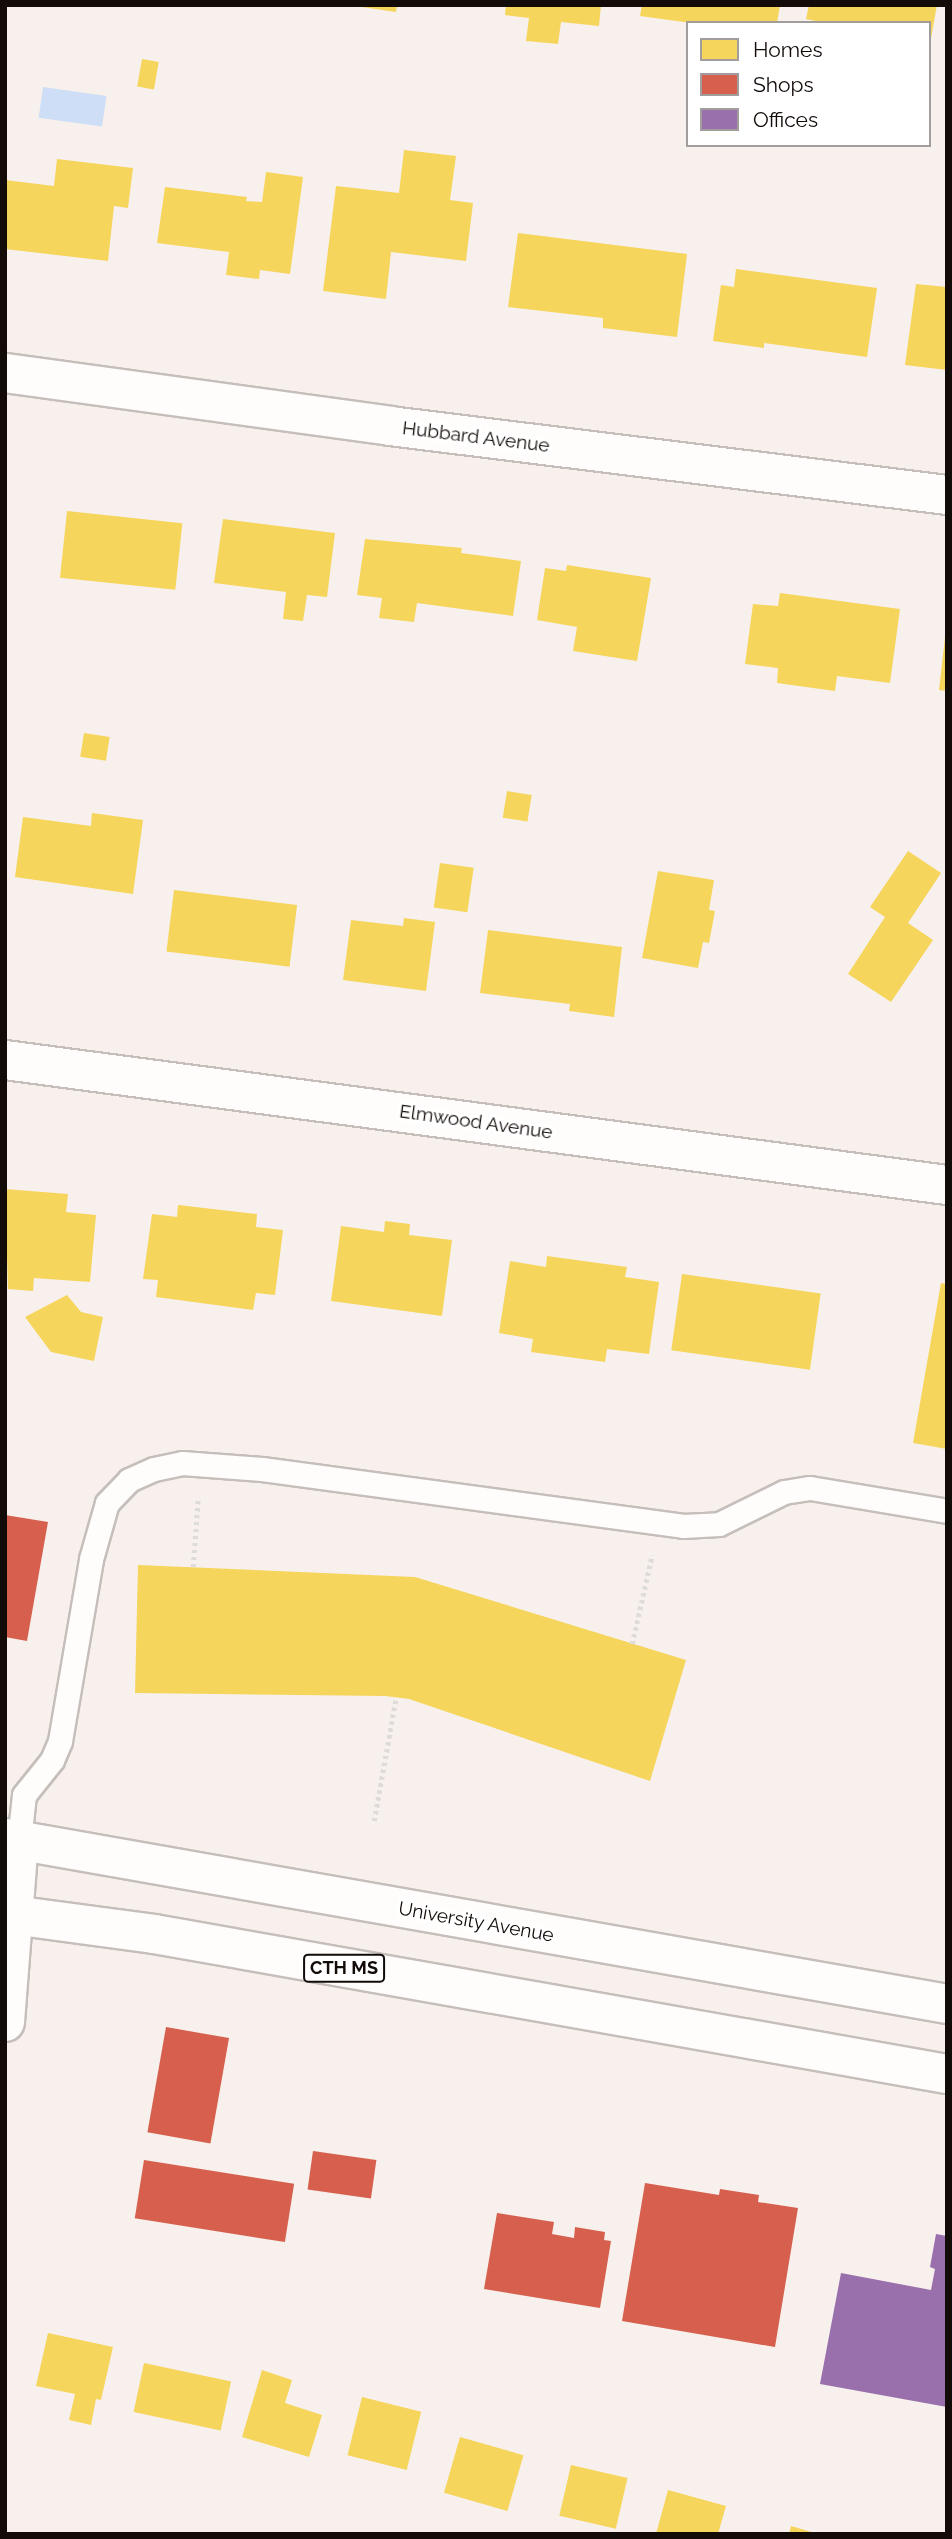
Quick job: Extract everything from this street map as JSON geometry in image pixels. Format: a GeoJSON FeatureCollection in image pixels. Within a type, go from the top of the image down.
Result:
{"type":"FeatureCollection","features":[{"type":"Feature","properties":{"kind":"street","name":"Hubbard Avenue"},"geometry":{"type":"LineString","coordinates":[[5,373],[390,426],[947,495]]}},
{"type":"Feature","properties":{"kind":"street","name":"Elmwood Avenue"},"geometry":{"type":"LineString","coordinates":[[5,1060],[947,1185]]}},
{"type":"Feature","properties":{"kind":"street"},"geometry":{"type":"LineString","coordinates":[[5,2022],[12,1840]]}},
{"type":"Feature","properties":{"kind":"street","name":"University Avenue"},"geometry":{"type":"LineString","coordinates":[[12,1840],[947,2004]]}},
{"type":"Feature","properties":{"kind":"street","name":"CTH MS"},"geometry":{"type":"LineString","coordinates":[[10,1914],[154,1934],[947,2074]]}},
{"type":"Feature","properties":{"kind":"lane"},"geometry":{"type":"LineString","coordinates":[[12,1840],[24,1795],[52,1760],[60,1741],[85,1590],[107,1503],[129,1480],[154,1469],[182,1463],[262,1469],[683,1526],[719,1524],[784,1492],[810,1488],[947,1511]]}},
{"type":"Feature","properties":{"kind":"path"},"geometry":{"type":"LineString","coordinates":[[193,1567],[200,1464]]}},
{"type":"Feature","properties":{"kind":"path"},"geometry":{"type":"LineString","coordinates":[[632,1644],[659,1523]]}},
{"type":"Feature","properties":{"kind":"path"},"geometry":{"type":"LineString","coordinates":[[374,1821],[397,1697]]}},
{"type":"Feature","properties":{"kind":"water"},"geometry":{"type":"Polygon","coordinates":[[[43,87],[106,96],[102,127],[39,118],[43,87]]]}},
{"type":"Feature","properties":{"kind":"building: Homes"},"geometry":{"type":"Polygon","coordinates":[[[348,5],[397,5],[396,12],[348,5]]]}},
{"type":"Feature","properties":{"kind":"building: Homes"},"geometry":{"type":"Polygon","coordinates":[[[506,5],[601,5],[599,26],[561,22],[558,44],[526,41],[529,18],[505,15],[506,5]]]}},
{"type":"Feature","properties":{"kind":"building: Homes"},"geometry":{"type":"Polygon","coordinates":[[[642,5],[780,5],[777,21],[686,22],[640,16],[642,5]]]}},
{"type":"Feature","properties":{"kind":"building: Homes"},"geometry":{"type":"Polygon","coordinates":[[[809,5],[937,5],[931,38],[931,21],[806,19],[809,5]]]}},
{"type":"Feature","properties":{"kind":"building: Homes"},"geometry":{"type":"Polygon","coordinates":[[[142,59],[159,62],[154,90],[137,87],[142,59]]]}},
{"type":"Feature","properties":{"kind":"building: Homes"},"geometry":{"type":"Polygon","coordinates":[[[404,150],[456,156],[450,200],[473,203],[466,261],[391,252],[386,299],[323,291],[336,186],[399,193],[404,150]]]}},
{"type":"Feature","properties":{"kind":"building: Homes"},"geometry":{"type":"Polygon","coordinates":[[[57,159],[133,168],[128,208],[114,206],[108,261],[5,249],[5,180],[54,186],[57,159]]]}},
{"type":"Feature","properties":{"kind":"building: Homes"},"geometry":{"type":"Polygon","coordinates":[[[266,172],[303,177],[290,274],[260,270],[259,279],[226,275],[229,252],[157,243],[165,187],[247,197],[246,201],[262,202],[266,172]]]}},
{"type":"Feature","properties":{"kind":"building: Homes"},"geometry":{"type":"Polygon","coordinates":[[[518,233],[687,254],[677,337],[603,328],[603,318],[508,307],[518,233]]]}},
{"type":"Feature","properties":{"kind":"building: Homes"},"geometry":{"type":"Polygon","coordinates":[[[736,269],[877,288],[867,357],[764,343],[764,348],[713,341],[721,285],[734,287],[736,269]]]}},
{"type":"Feature","properties":{"kind":"building: Homes"},"geometry":{"type":"Polygon","coordinates":[[[916,284],[947,287],[947,370],[905,365],[916,284]]]}},
{"type":"Feature","properties":{"kind":"building: Homes"},"geometry":{"type":"Polygon","coordinates":[[[67,511],[182,523],[175,590],[60,578],[67,511]]]}},
{"type":"Feature","properties":{"kind":"building: Homes"},"geometry":{"type":"Polygon","coordinates":[[[223,519],[335,533],[327,597],[307,595],[303,621],[283,619],[286,592],[214,583],[223,519]]]}},
{"type":"Feature","properties":{"kind":"building: Homes"},"geometry":{"type":"Polygon","coordinates":[[[365,539],[462,548],[461,553],[521,561],[513,616],[417,603],[414,622],[379,618],[382,598],[357,595],[365,539]]]}},
{"type":"Feature","properties":{"kind":"building: Homes"},"geometry":{"type":"Polygon","coordinates":[[[567,565],[651,578],[637,661],[573,651],[577,627],[537,620],[545,568],[566,571],[567,565]]]}},
{"type":"Feature","properties":{"kind":"building: Homes"},"geometry":{"type":"Polygon","coordinates":[[[780,593],[900,609],[890,683],[837,676],[835,691],[777,683],[778,668],[745,664],[753,604],[778,606],[780,593]]]}},
{"type":"Feature","properties":{"kind":"building: Homes"},"geometry":{"type":"Polygon","coordinates":[[[947,637],[947,691],[939,690],[947,637]]]}},
{"type":"Feature","properties":{"kind":"building: Homes"},"geometry":{"type":"Polygon","coordinates":[[[84,733],[110,737],[106,761],[80,757],[84,733]]]}},
{"type":"Feature","properties":{"kind":"building: Homes"},"geometry":{"type":"Polygon","coordinates":[[[507,791],[532,795],[527,822],[503,818],[507,791]]]}},
{"type":"Feature","properties":{"kind":"building: Homes"},"geometry":{"type":"Polygon","coordinates":[[[92,813],[143,820],[133,894],[15,877],[23,817],[91,826],[92,813]]]}},
{"type":"Feature","properties":{"kind":"building: Homes"},"geometry":{"type":"Polygon","coordinates":[[[908,851],[941,873],[908,923],[933,940],[891,1002],[848,974],[885,917],[870,907],[908,851]]]}},
{"type":"Feature","properties":{"kind":"building: Homes"},"geometry":{"type":"Polygon","coordinates":[[[440,863],[474,868],[467,912],[434,908],[440,863]]]}},
{"type":"Feature","properties":{"kind":"building: Homes"},"geometry":{"type":"Polygon","coordinates":[[[658,871],[714,880],[709,910],[715,911],[709,943],[703,942],[698,968],[642,958],[658,871]]]}},
{"type":"Feature","properties":{"kind":"building: Homes"},"geometry":{"type":"Polygon","coordinates":[[[174,890],[297,905],[290,967],[166,952],[174,890]]]}},
{"type":"Feature","properties":{"kind":"building: Homes"},"geometry":{"type":"Polygon","coordinates":[[[404,918],[435,922],[426,991],[343,980],[351,920],[403,926],[404,918]]]}},
{"type":"Feature","properties":{"kind":"building: Homes"},"geometry":{"type":"Polygon","coordinates":[[[488,930],[622,947],[614,1017],[569,1011],[570,1004],[480,993],[488,930]]]}},
{"type":"Feature","properties":{"kind":"building: Homes"},"geometry":{"type":"Polygon","coordinates":[[[5,1189],[68,1194],[66,1212],[96,1215],[90,1282],[34,1278],[33,1291],[8,1289],[5,1189]]]}},
{"type":"Feature","properties":{"kind":"building: Homes"},"geometry":{"type":"Polygon","coordinates":[[[178,1205],[257,1214],[256,1227],[283,1230],[275,1295],[256,1293],[253,1310],[156,1297],[158,1280],[143,1279],[152,1214],[177,1217],[178,1205]]]}},
{"type":"Feature","properties":{"kind":"building: Homes"},"geometry":{"type":"Polygon","coordinates":[[[385,1221],[410,1224],[409,1235],[452,1240],[442,1316],[331,1301],[341,1226],[384,1232],[385,1221]]]}},
{"type":"Feature","properties":{"kind":"building: Homes"},"geometry":{"type":"Polygon","coordinates":[[[547,1256],[627,1267],[625,1277],[659,1282],[649,1354],[607,1349],[605,1362],[531,1352],[533,1339],[499,1333],[510,1261],[546,1267],[547,1256]]]}},
{"type":"Feature","properties":{"kind":"building: Homes"},"geometry":{"type":"Polygon","coordinates":[[[682,1274],[821,1293],[810,1370],[671,1350],[682,1274]]]}},
{"type":"Feature","properties":{"kind":"building: Homes"},"geometry":{"type":"Polygon","coordinates":[[[941,1283],[947,1284],[947,1449],[913,1443],[941,1283]]]}},
{"type":"Feature","properties":{"kind":"building: Homes"},"geometry":{"type":"Polygon","coordinates":[[[67,1295],[81,1312],[103,1317],[94,1361],[51,1352],[25,1317],[67,1295]]]}},
{"type":"Feature","properties":{"kind":"building: Homes"},"geometry":{"type":"Polygon","coordinates":[[[138,1565],[415,1577],[686,1660],[650,1781],[409,1699],[385,1696],[135,1693],[138,1565]]]}},
{"type":"Feature","properties":{"kind":"building: Homes"},"geometry":{"type":"Polygon","coordinates":[[[48,2333],[113,2347],[101,2400],[96,2399],[91,2425],[69,2420],[75,2394],[36,2386],[48,2333]]]}},
{"type":"Feature","properties":{"kind":"building: Homes"},"geometry":{"type":"Polygon","coordinates":[[[144,2363],[231,2382],[221,2430],[134,2412],[144,2363]]]}},
{"type":"Feature","properties":{"kind":"building: Homes"},"geometry":{"type":"Polygon","coordinates":[[[262,2370],[292,2380],[285,2403],[322,2415],[309,2457],[242,2437],[262,2370]]]}},
{"type":"Feature","properties":{"kind":"building: Homes"},"geometry":{"type":"Polygon","coordinates":[[[362,2397],[421,2412],[407,2470],[347,2455],[362,2397]]]}},
{"type":"Feature","properties":{"kind":"building: Homes"},"geometry":{"type":"Polygon","coordinates":[[[460,2437],[523,2455],[507,2511],[444,2493],[460,2437]]]}},
{"type":"Feature","properties":{"kind":"building: Homes"},"geometry":{"type":"Polygon","coordinates":[[[571,2465],[628,2478],[616,2529],[559,2516],[571,2465]]]}},
{"type":"Feature","properties":{"kind":"building: Homes"},"geometry":{"type":"Polygon","coordinates":[[[668,2490],[726,2506],[718,2534],[656,2534],[668,2490]]]}},
{"type":"Feature","properties":{"kind":"building: Homes"},"geometry":{"type":"Polygon","coordinates":[[[791,2526],[815,2533],[815,2534],[789,2534],[791,2526]]]}},
{"type":"Feature","properties":{"kind":"building: Shops"},"geometry":{"type":"Polygon","coordinates":[[[5,1515],[48,1522],[27,1641],[5,1637],[5,1515]]]}},
{"type":"Feature","properties":{"kind":"building: Shops"},"geometry":{"type":"Polygon","coordinates":[[[166,2027],[229,2038],[210,2143],[147,2132],[166,2027]]]}},
{"type":"Feature","properties":{"kind":"building: Shops"},"geometry":{"type":"Polygon","coordinates":[[[313,2151],[376,2160],[371,2199],[308,2190],[313,2151]]]}},
{"type":"Feature","properties":{"kind":"building: Shops"},"geometry":{"type":"Polygon","coordinates":[[[144,2160],[294,2184],[285,2242],[135,2218],[144,2160]]]}},
{"type":"Feature","properties":{"kind":"building: Shops"},"geometry":{"type":"Polygon","coordinates":[[[645,2183],[719,2195],[720,2189],[759,2195],[758,2202],[798,2208],[775,2347],[622,2321],[645,2183]]]}},
{"type":"Feature","properties":{"kind":"building: Shops"},"geometry":{"type":"Polygon","coordinates":[[[497,2213],[554,2222],[552,2234],[574,2238],[575,2227],[605,2232],[604,2240],[611,2241],[600,2308],[484,2289],[497,2213]]]}},
{"type":"Feature","properties":{"kind":"building: Offices"},"geometry":{"type":"Polygon","coordinates":[[[936,2234],[947,2236],[947,2407],[820,2384],[841,2273],[931,2290],[935,2269],[930,2267],[936,2234]]]}}]}
